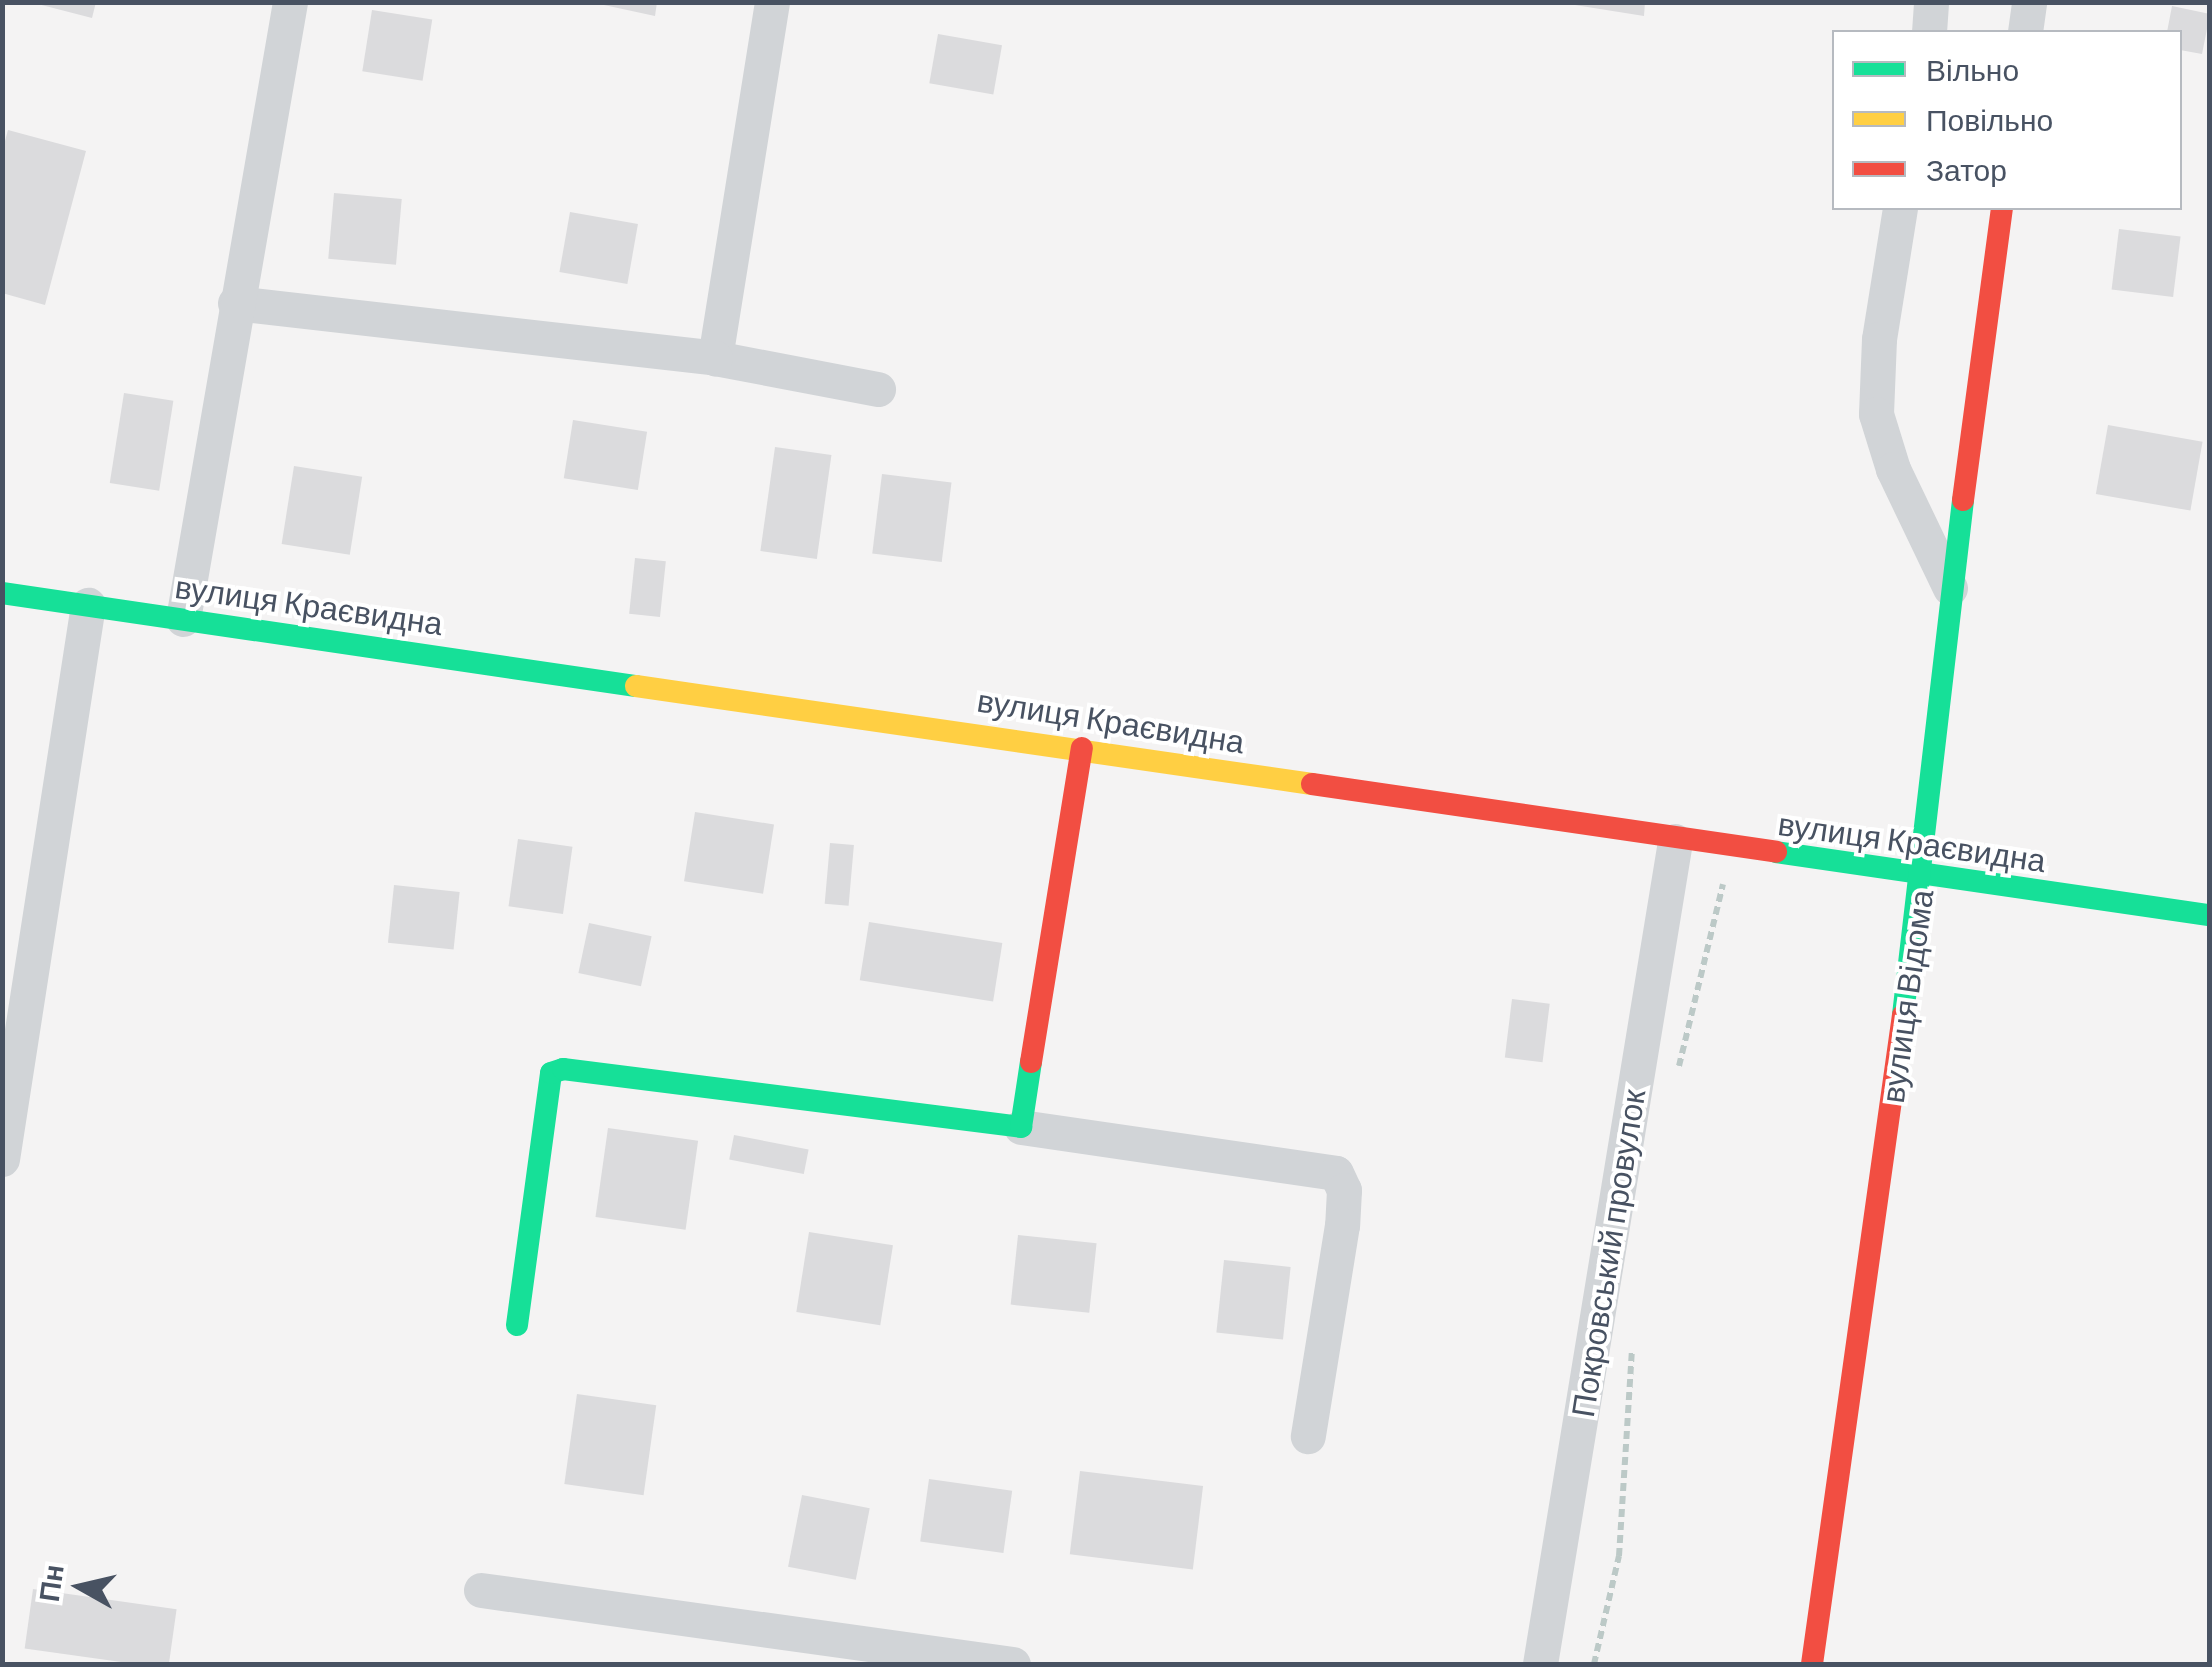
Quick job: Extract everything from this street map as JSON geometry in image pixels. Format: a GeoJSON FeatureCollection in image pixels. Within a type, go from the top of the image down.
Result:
{"type":"FeatureCollection","features":[{"type":"Feature","properties":{"kind":"street"},"geometry":{"type":"LineString","coordinates":[[183,619],[290,2]]}},
{"type":"Feature","properties":{"kind":"street"},"geometry":{"type":"LineString","coordinates":[[715,358],[772,2]]}},
{"type":"Feature","properties":{"kind":"street"},"geometry":{"type":"LineString","coordinates":[[1929,30],[1931,2]]}},
{"type":"Feature","properties":{"kind":"street"},"geometry":{"type":"LineString","coordinates":[[2025,30],[2029,2]]}},
{"type":"Feature","properties":{"kind":"street"},"geometry":{"type":"LineString","coordinates":[[1900,210],[1878,339],[1876,414],[1894,469],[1951,589]]}},
{"type":"Feature","properties":{"kind":"street","name":"вулиця Відома"},"geometry":{"type":"LineString","coordinates":[[1812,1664],[1924,874],[1951,589],[2002,210]]}},
{"type":"Feature","properties":{"kind":"street"},"geometry":{"type":"LineString","coordinates":[[235,303],[715,358],[878,389]]}},
{"type":"Feature","properties":{"kind":"street","name":"вулиця Краєвидна"},"geometry":{"type":"LineString","coordinates":[[2,592],[1082,748],[1733,850],[2210,916]]}},
{"type":"Feature","properties":{"kind":"street"},"geometry":{"type":"LineString","coordinates":[[2,1160],[88,605]]}},
{"type":"Feature","properties":{"kind":"street"},"geometry":{"type":"LineString","coordinates":[[1021,1127],[1082,748]]}},
{"type":"Feature","properties":{"kind":"street","name":"Покровський провулок"},"geometry":{"type":"LineString","coordinates":[[1540,1664],[1675,840]]}},
{"type":"Feature","properties":{"kind":"street"},"geometry":{"type":"LineString","coordinates":[[517,1325],[550,1073],[562,1069],[1021,1127],[1336,1173],[1344,1190],[1342,1225],[1308,1436]]}},
{"type":"Feature","properties":{"kind":"street"},"geometry":{"type":"LineString","coordinates":[[481,1590],[1014,1664]]}},
{"type":"Feature","properties":{"kind":"path"},"geometry":{"type":"LineString","coordinates":[[1676,1080],[1694,984],[1733,850]]}},
{"type":"Feature","properties":{"kind":"path"},"geometry":{"type":"LineString","coordinates":[[1594,1664],[1620,1556],[1632,1340]]}},
{"type":"Feature","properties":{"kind":"building"},"geometry":{"type":"Polygon","coordinates":[[[30,2],[96,2],[92,18],[30,2]]]}},
{"type":"Feature","properties":{"kind":"building"},"geometry":{"type":"Polygon","coordinates":[[[590,2],[657,2],[655,16],[590,2]]]}},
{"type":"Feature","properties":{"kind":"building"},"geometry":{"type":"Polygon","coordinates":[[[1556,2],[1645,2],[1644,16],[1556,2]]]}},
{"type":"Feature","properties":{"kind":"building"},"geometry":{"type":"Polygon","coordinates":[[[2172,6],[2210,14],[2202,54],[2182,50],[2182,30],[2167,30],[2172,6]]]}},
{"type":"Feature","properties":{"kind":"building"},"geometry":{"type":"Polygon","coordinates":[[[372,10],[432,20],[423,81],[362,71],[372,10]]]}},
{"type":"Feature","properties":{"kind":"building"},"geometry":{"type":"Polygon","coordinates":[[[938,34],[1002,45],[993,95],[929,83],[938,34]]]}},
{"type":"Feature","properties":{"kind":"building"},"geometry":{"type":"Polygon","coordinates":[[[8,130],[86,151],[45,305],[2,293],[2,152],[8,130]]]}},
{"type":"Feature","properties":{"kind":"building"},"geometry":{"type":"Polygon","coordinates":[[[334,193],[402,199],[396,265],[328,259],[334,193]]]}},
{"type":"Feature","properties":{"kind":"building"},"geometry":{"type":"Polygon","coordinates":[[[570,212],[638,224],[627,284],[559,272],[570,212]]]}},
{"type":"Feature","properties":{"kind":"building"},"geometry":{"type":"Polygon","coordinates":[[[2119,229],[2181,237],[2173,297],[2112,290],[2119,229]]]}},
{"type":"Feature","properties":{"kind":"building"},"geometry":{"type":"Polygon","coordinates":[[[124,393],[173,401],[159,491],[110,483],[124,393]]]}},
{"type":"Feature","properties":{"kind":"building"},"geometry":{"type":"Polygon","coordinates":[[[573,420],[647,432],[638,490],[564,478],[573,420]]]}},
{"type":"Feature","properties":{"kind":"building"},"geometry":{"type":"Polygon","coordinates":[[[2108,425],[2203,442],[2190,511],[2096,494],[2108,425]]]}},
{"type":"Feature","properties":{"kind":"building"},"geometry":{"type":"Polygon","coordinates":[[[775,447],[831,455],[817,559],[760,551],[775,447]]]}},
{"type":"Feature","properties":{"kind":"building"},"geometry":{"type":"Polygon","coordinates":[[[294,466],[362,477],[350,555],[282,544],[294,466]]]}},
{"type":"Feature","properties":{"kind":"building"},"geometry":{"type":"Polygon","coordinates":[[[882,474],[951,483],[942,562],[872,553],[882,474]]]}},
{"type":"Feature","properties":{"kind":"building"},"geometry":{"type":"Polygon","coordinates":[[[635,558],[666,561],[660,617],[629,614],[635,558]]]}},
{"type":"Feature","properties":{"kind":"building"},"geometry":{"type":"Polygon","coordinates":[[[695,812],[774,825],[763,894],[684,881],[695,812]]]}},
{"type":"Feature","properties":{"kind":"building"},"geometry":{"type":"Polygon","coordinates":[[[518,839],[572,847],[563,914],[509,906],[518,839]]]}},
{"type":"Feature","properties":{"kind":"building"},"geometry":{"type":"Polygon","coordinates":[[[830,843],[854,845],[849,906],[825,904],[830,843]]]}},
{"type":"Feature","properties":{"kind":"building"},"geometry":{"type":"Polygon","coordinates":[[[394,885],[460,892],[454,950],[388,943],[394,885]]]}},
{"type":"Feature","properties":{"kind":"building"},"geometry":{"type":"Polygon","coordinates":[[[869,922],[1002,943],[993,1001],[860,980],[869,922]]]}},
{"type":"Feature","properties":{"kind":"building"},"geometry":{"type":"Polygon","coordinates":[[[589,923],[652,936],[641,986],[578,973],[589,923]]]}},
{"type":"Feature","properties":{"kind":"building"},"geometry":{"type":"Polygon","coordinates":[[[1512,999],[1550,1004],[1543,1062],[1505,1058],[1512,999]]]}},
{"type":"Feature","properties":{"kind":"building"},"geometry":{"type":"Polygon","coordinates":[[[608,1128],[698,1141],[686,1230],[595,1217],[608,1128]]]}},
{"type":"Feature","properties":{"kind":"building"},"geometry":{"type":"Polygon","coordinates":[[[734,1135],[809,1150],[804,1174],[729,1160],[734,1135]]]}},
{"type":"Feature","properties":{"kind":"building"},"geometry":{"type":"Polygon","coordinates":[[[809,1232],[893,1245],[880,1325],[796,1312],[809,1232]]]}},
{"type":"Feature","properties":{"kind":"building"},"geometry":{"type":"Polygon","coordinates":[[[1018,1235],[1097,1243],[1089,1313],[1011,1305],[1018,1235]]]}},
{"type":"Feature","properties":{"kind":"building"},"geometry":{"type":"Polygon","coordinates":[[[1224,1260],[1291,1267],[1283,1340],[1216,1333],[1224,1260]]]}},
{"type":"Feature","properties":{"kind":"building"},"geometry":{"type":"Polygon","coordinates":[[[577,1394],[656,1405],[644,1495],[564,1484],[577,1394]]]}},
{"type":"Feature","properties":{"kind":"building"},"geometry":{"type":"Polygon","coordinates":[[[1080,1471],[1203,1486],[1193,1569],[1070,1554],[1080,1471]]]}},
{"type":"Feature","properties":{"kind":"building"},"geometry":{"type":"Polygon","coordinates":[[[929,1479],[1012,1491],[1003,1553],[920,1541],[929,1479]]]}},
{"type":"Feature","properties":{"kind":"building"},"geometry":{"type":"Polygon","coordinates":[[[802,1495],[870,1508],[856,1580],[788,1567],[802,1495]]]}},
{"type":"Feature","properties":{"kind":"building"},"geometry":{"type":"Polygon","coordinates":[[[33,1589],[177,1609],[169,1664],[136,1664],[25,1648],[33,1589]]]}},
{"type":"Feature","properties":{"kind":"traffic: fast"},"geometry":{"type":"LineString","coordinates":[[1903,1015],[1963,500]]}},
{"type":"Feature","properties":{"kind":"traffic: fast"},"geometry":{"type":"LineString","coordinates":[[2,593],[636,686]]}},
{"type":"Feature","properties":{"kind":"traffic: fast"},"geometry":{"type":"LineString","coordinates":[[1776,852],[2210,915]]}},
{"type":"Feature","properties":{"kind":"traffic: fast"},"geometry":{"type":"LineString","coordinates":[[517,1325],[551,1073],[563,1069],[1021,1127],[1031,1062]]}},
{"type":"Feature","properties":{"kind":"traffic: slow"},"geometry":{"type":"LineString","coordinates":[[636,686],[1312,784]]}},
{"type":"Feature","properties":{"kind":"traffic: jam"},"geometry":{"type":"LineString","coordinates":[[1963,500],[2002,210]]}},
{"type":"Feature","properties":{"kind":"traffic: jam"},"geometry":{"type":"LineString","coordinates":[[1031,1062],[1082,748]]}},
{"type":"Feature","properties":{"kind":"traffic: jam"},"geometry":{"type":"LineString","coordinates":[[1312,784],[1776,852]]}},
{"type":"Feature","properties":{"kind":"traffic: jam"},"geometry":{"type":"LineString","coordinates":[[1812,1664],[1903,1015]]}}]}
